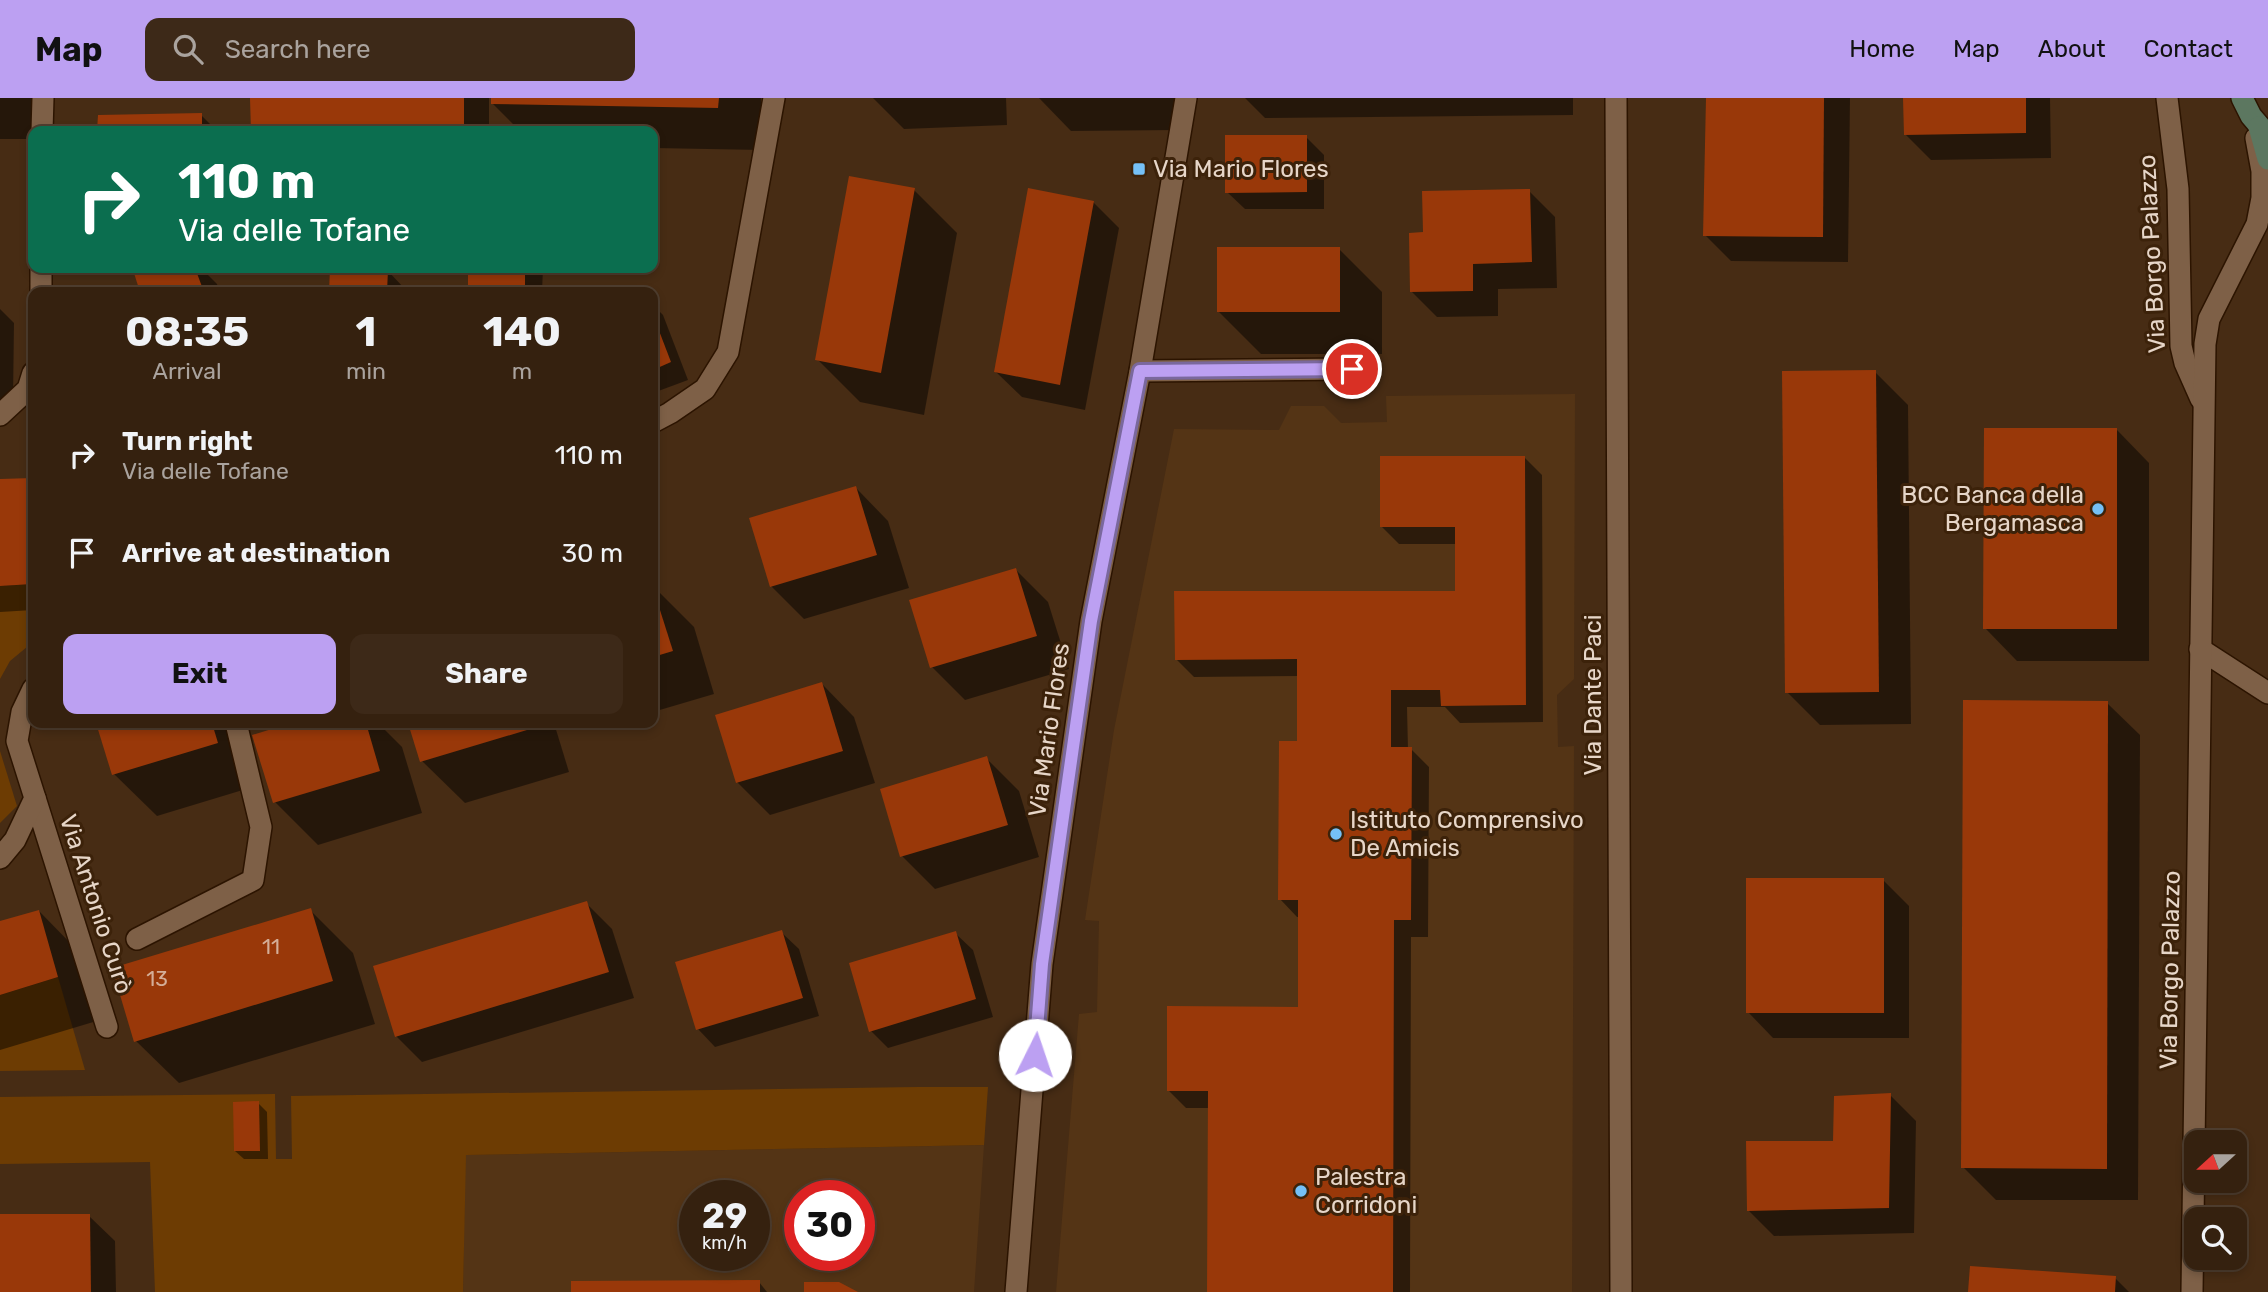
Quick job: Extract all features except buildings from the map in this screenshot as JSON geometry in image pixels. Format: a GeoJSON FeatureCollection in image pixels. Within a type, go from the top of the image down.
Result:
{"type":"FeatureCollection","features":[{"type":"Feature","properties":{"kind":"main road","name":"Via Borgo Palazzo"},"geometry":{"type":"LineString","coordinates":[[2255,119],[2268,159]]}},
{"type":"Feature","properties":{"kind":"street"},"geometry":{"type":"LineString","coordinates":[[42,126],[43,98]]}},
{"type":"Feature","properties":{"kind":"street"},"geometry":{"type":"LineString","coordinates":[[658,419],[705,389],[728,352],[774,98]]}},
{"type":"Feature","properties":{"kind":"street","name":"Via Mario Flores"},"geometry":{"type":"LineString","coordinates":[[1017,1292],[1042,964],[1091,621],[1140,371],[1186,98]]}},
{"type":"Feature","properties":{"kind":"street","name":"Via Dante Paci"},"geometry":{"type":"LineString","coordinates":[[1616,98],[1621,1292]]}},
{"type":"Feature","properties":{"kind":"street","name":"Via Borgo Palazzo"},"geometry":{"type":"LineString","coordinates":[[2167,98],[2178,189],[2181,346],[2185,363],[2203,404]]}},
{"type":"Feature","properties":{"kind":"street","name":"Via Borgo Palazzo"},"geometry":{"type":"LineString","coordinates":[[2192,1292],[2205,344],[2209,319],[2258,224],[2262,171],[2255,119]]}},
{"type":"Feature","properties":{"kind":"street"},"geometry":{"type":"LineString","coordinates":[[1140,371],[1352,369]]}},
{"type":"Feature","properties":{"kind":"street"},"geometry":{"type":"LineString","coordinates":[[0,415],[28,389]]}},
{"type":"Feature","properties":{"kind":"street"},"geometry":{"type":"LineString","coordinates":[[2200,649],[2268,694]]}},
{"type":"Feature","properties":{"kind":"street","name":"Via Antonio Curò"},"geometry":{"type":"LineString","coordinates":[[28,699],[22,712],[17,741],[107,1027]]}},
{"type":"Feature","properties":{"kind":"street"},"geometry":{"type":"LineString","coordinates":[[137,939],[253,880],[261,827],[237,728]]}},
{"type":"Feature","properties":{"kind":"street","name":"Via Antonio Curò"},"geometry":{"type":"LineString","coordinates":[[0,858],[15,840],[35,798]]}},
{"type":"Feature","properties":{"kind":"shaded area","name":"Istituto Comprensivo De Amicis"},"geometry":{"type":"Polygon","coordinates":[[[1575,394],[1574,679],[1557,695],[1558,747],[1574,746],[1572,1292],[1056,1292],[1079,1014],[1097,1012],[1099,921],[1085,920],[1114,730],[1174,429],[1279,430],[1291,406],[1324,406],[1341,423],[1387,422],[1386,396],[1575,394]]]}},
{"type":"Feature","properties":{"kind":"shaded area"},"geometry":{"type":"Polygon","coordinates":[[[28,584],[28,646],[10,661],[0,679],[0,586],[28,584]]]}},
{"type":"Feature","properties":{"kind":"shaded area"},"geometry":{"type":"Polygon","coordinates":[[[0,751],[17,806],[0,823],[0,751]]]}},
{"type":"Feature","properties":{"kind":"shaded area"},"geometry":{"type":"Polygon","coordinates":[[[58,977],[85,1070],[0,1071],[0,995],[58,977]]]}},
{"type":"Feature","properties":{"kind":"shaded area"},"geometry":{"type":"Polygon","coordinates":[[[988,1087],[984,1145],[466,1155],[463,1292],[155,1292],[150,1162],[0,1164],[0,1097],[275,1094],[276,1159],[292,1159],[291,1096],[988,1087]]]}},
{"type":"Feature","properties":{"kind":"shaded area"},"geometry":{"type":"Polygon","coordinates":[[[984,1145],[974,1292],[463,1292],[465,1155],[984,1145]]]}},
{"type":"Feature","properties":{"kind":"place","name":"Via Mario Flores"},"geometry":{"type":"Point","coordinates":[1139,169]}},
{"type":"Feature","properties":{"kind":"place","name":"BCC Banca della Bergamasca"},"geometry":{"type":"Point","coordinates":[2098,509]}},
{"type":"Feature","properties":{"kind":"place","name":"Istituto Comprensivo De Amicis"},"geometry":{"type":"Point","coordinates":[1336,834]}},
{"type":"Feature","properties":{"kind":"place","name":"Palestra Corridoni"},"geometry":{"type":"Point","coordinates":[1301,1191]}},
{"type":"Feature","properties":{"kind":"route"},"geometry":{"type":"LineString","coordinates":[[1035,1055],[1042,964],[1091,621],[1140,371],[1352,369]]}}]}
